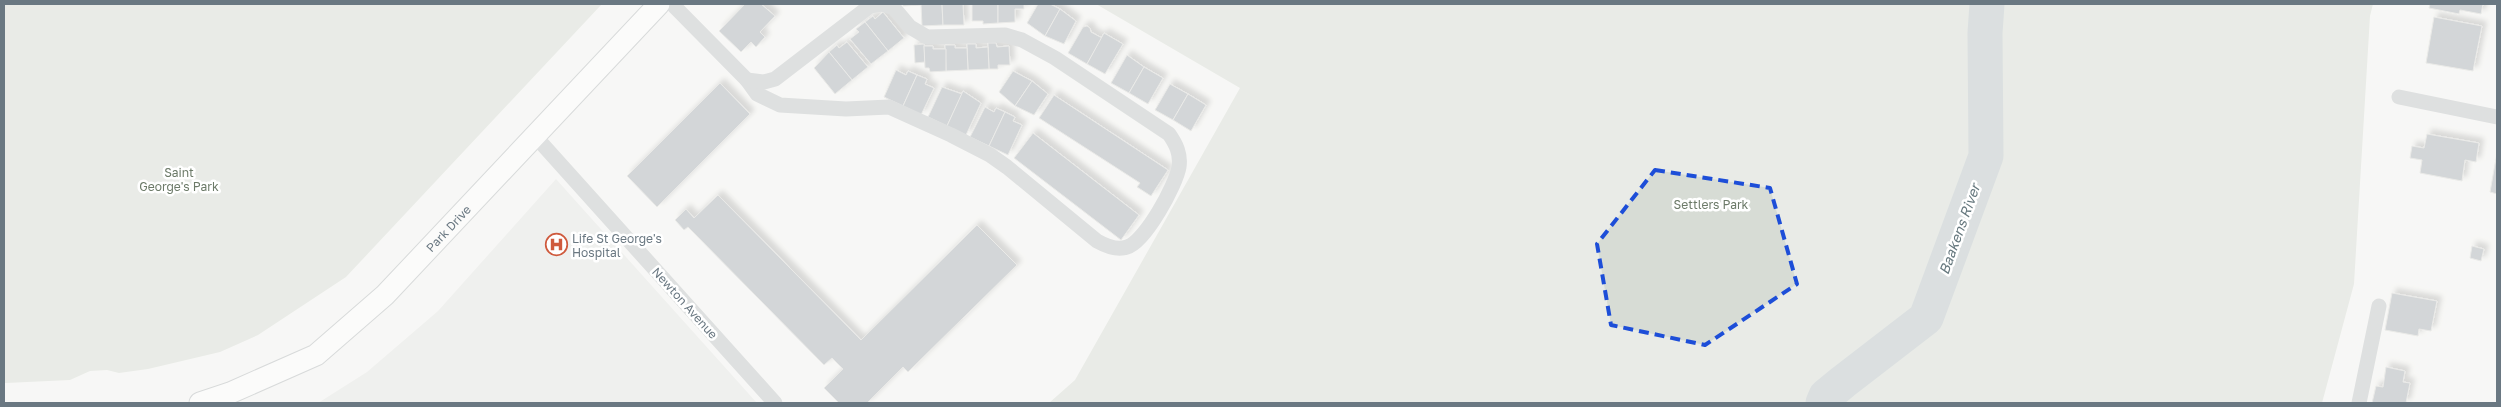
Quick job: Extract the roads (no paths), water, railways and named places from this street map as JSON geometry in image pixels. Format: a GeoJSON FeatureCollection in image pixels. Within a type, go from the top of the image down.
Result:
{"type":"FeatureCollection","features":[{"type":"Feature","properties":{"kind":"street","name":"Park Drive"},"geometry":{"type":"LineString","coordinates":[[205,403],[316,355],[385,296],[659,4]]}},
{"type":"Feature","properties":{"kind":"street"},"geometry":{"type":"LineString","coordinates":[[672,4],[747,80],[757,94],[780,105],[846,109],[889,107],[990,155],[1097,241],[1109,247],[1128,247],[1141,238],[1171,186],[1180,166],[1178,149],[1169,134],[1055,58],[1022,40],[1005,35],[927,37],[910,27],[894,8],[882,4],[866,9],[775,79],[764,82],[747,80]]}},
{"type":"Feature","properties":{"kind":"street"},"geometry":{"type":"LineString","coordinates":[[2399,97],[2497,117]]}},
{"type":"Feature","properties":{"kind":"street","name":"Newton Avenue"},"geometry":{"type":"LineString","coordinates":[[535,136],[775,403]]}},
{"type":"Feature","properties":{"kind":"street"},"geometry":{"type":"LineString","coordinates":[[2359,403],[2379,306]]}},
{"type":"Feature","properties":{"kind":"waterway","name":"Baakens River"},"geometry":{"type":"LineString","coordinates":[[1823,403],[1826,396],[1926,318],[1986,156],[1985,33],[1987,4]]}},
{"type":"Feature","properties":{"kind":"place","name":"Life St George's Hospital"},"geometry":{"type":"Point","coordinates":[556,245]}},
{"type":"Feature","properties":{"kind":"park label","name":"Saint George's Park"},"geometry":{"type":"Point","coordinates":[179,179]}},
{"type":"Feature","properties":{"kind":"park label","name":"Settlers Park"},"geometry":{"type":"Point","coordinates":[1711,204]}}]}
